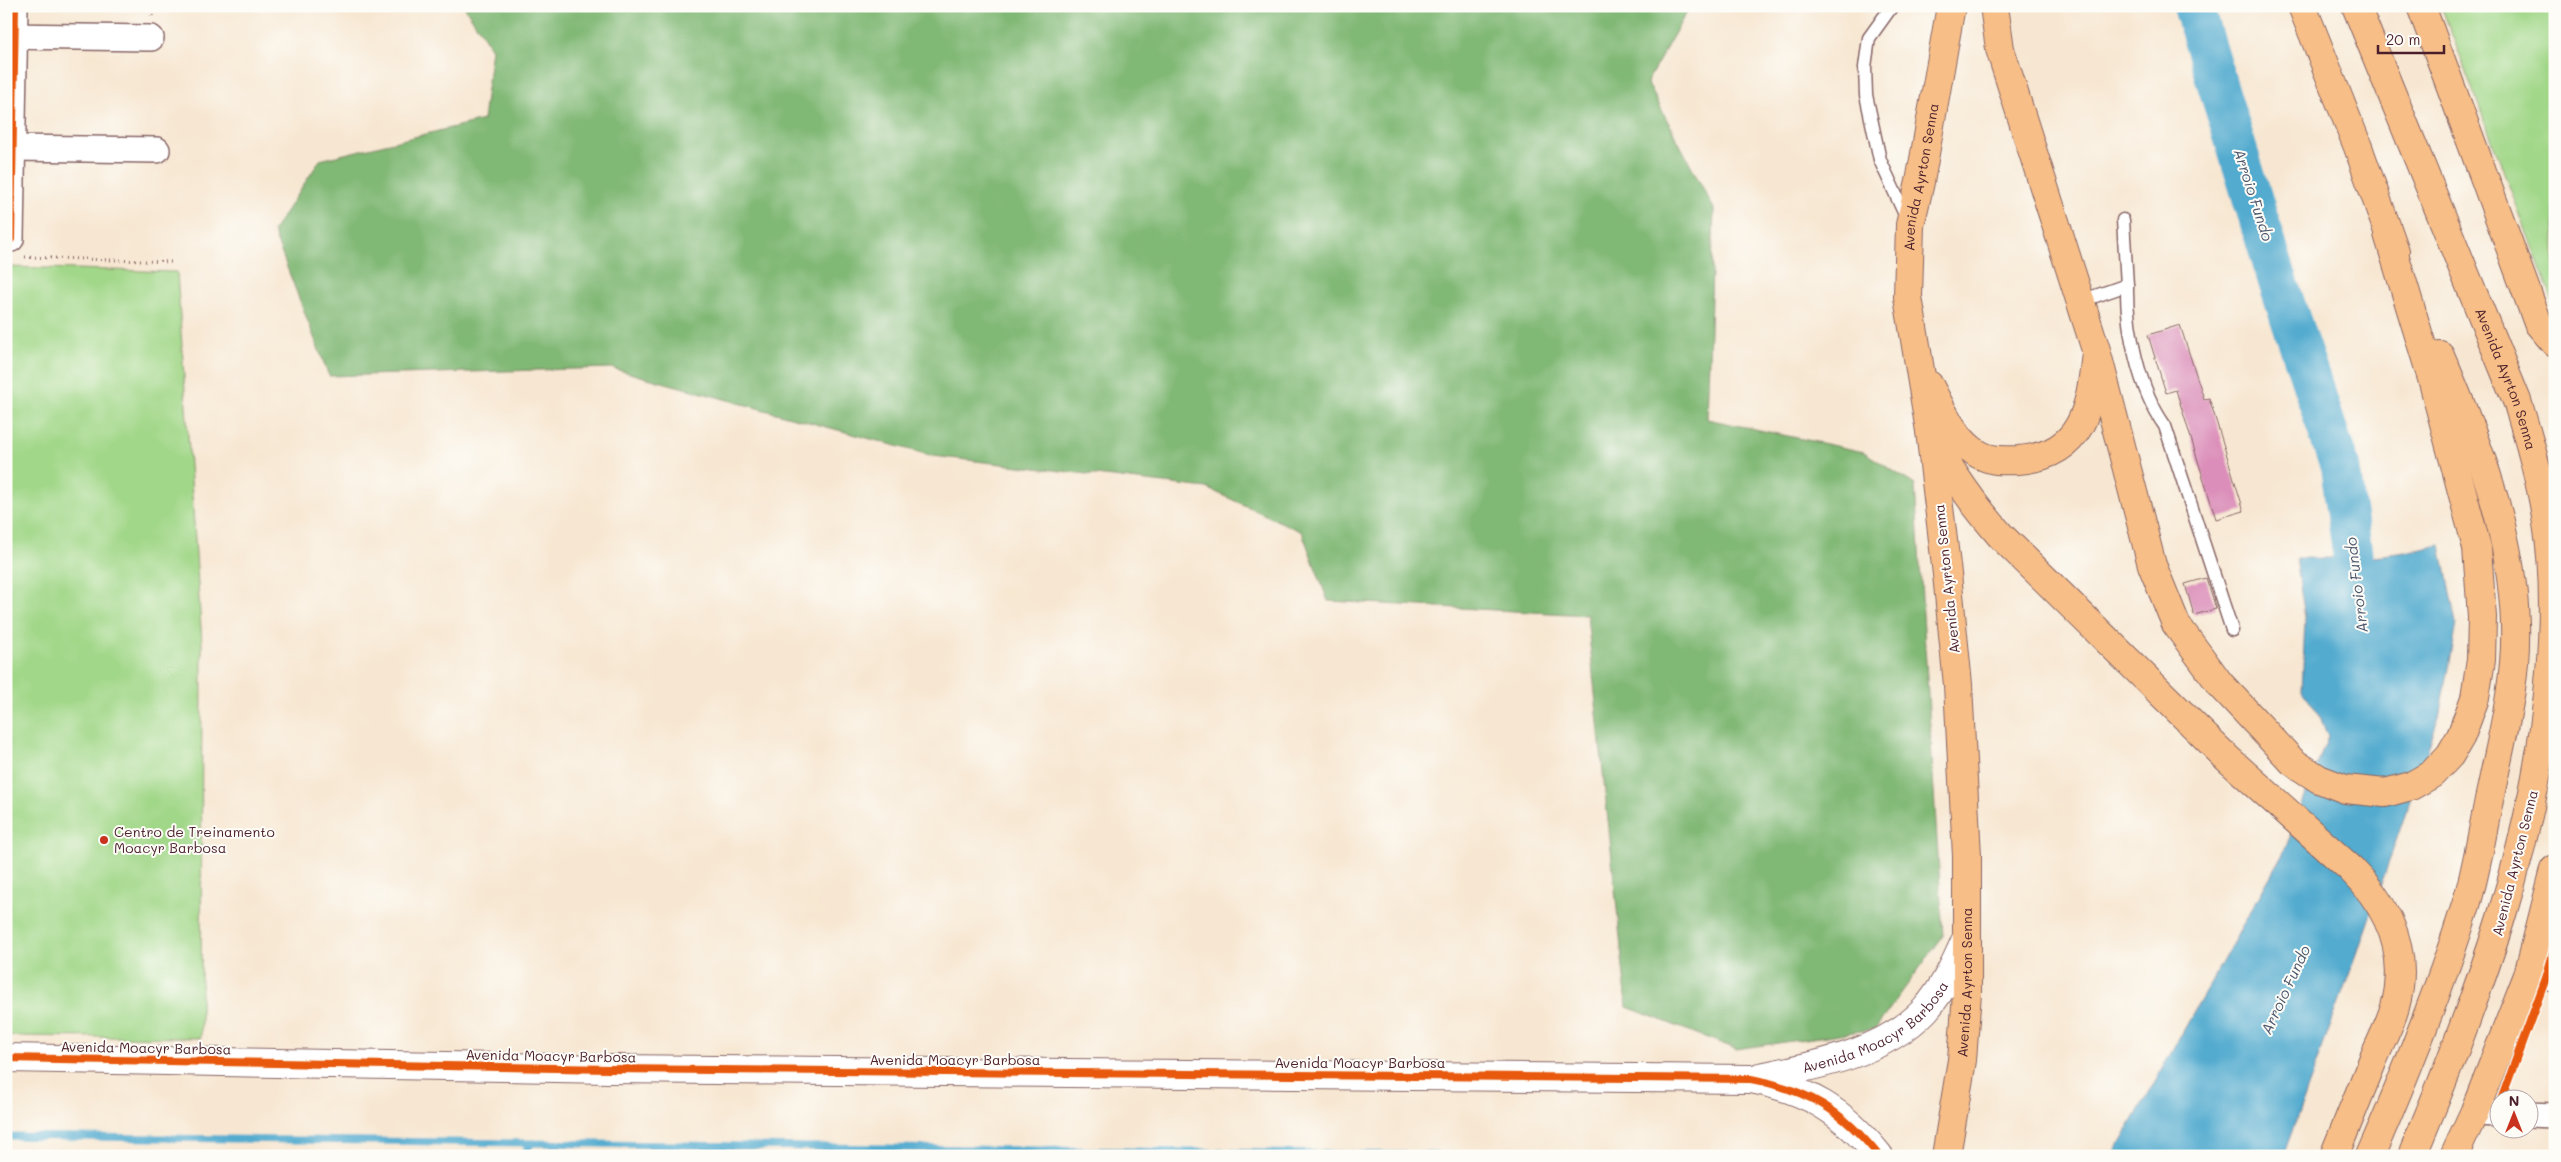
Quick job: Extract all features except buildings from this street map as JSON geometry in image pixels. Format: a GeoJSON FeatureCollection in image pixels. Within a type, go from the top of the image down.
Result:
{"type":"FeatureCollection","features":[{"type":"Feature","properties":{"kind":"highway","name":"Avenida Ayrton Senna"},"geometry":{"type":"LineString","coordinates":[[1946,1156],[1962,1060],[1967,937],[1967,856],[1958,685],[1930,431],[1908,297],[1910,225],[1920,182],[1951,6]]}},
{"type":"Feature","properties":{"kind":"highway"},"geometry":{"type":"LineString","coordinates":[[1994,6],[2000,50],[2096,350],[2152,565],[2176,624],[2220,684],[2293,762],[2319,779],[2345,789],[2385,793],[2410,786],[2432,774],[2450,755],[2461,736],[2474,698],[2481,660],[2482,617],[2477,548],[2433,382],[2388,234],[2358,147],[2302,6]]}},
{"type":"Feature","properties":{"kind":"highway","name":"Avenida Ayrton Senna"},"geometry":{"type":"LineString","coordinates":[[2356,6],[2517,401],[2536,463],[2548,524],[2552,570],[2554,634],[2546,722],[2533,795],[2498,934],[2446,1074],[2412,1156]]}},
{"type":"Feature","properties":{"kind":"highway"},"geometry":{"type":"LineString","coordinates":[[2421,6],[2538,324],[2555,343]]}},
{"type":"Feature","properties":{"kind":"highway"},"geometry":{"type":"LineString","coordinates":[[2370,1156],[2413,1057],[2466,903],[2513,688],[2515,624],[2506,550],[2494,496],[2471,427],[2388,234]]}},
{"type":"Feature","properties":{"kind":"highway"},"geometry":{"type":"LineString","coordinates":[[1920,366],[1952,426],[1969,448],[1985,459],[2028,459],[2055,451],[2071,439],[2083,418],[2091,397],[2096,350]]}},
{"type":"Feature","properties":{"kind":"highway"},"geometry":{"type":"LineString","coordinates":[[1930,431],[1940,453],[1972,502],[2001,536],[2228,759],[2368,887],[2388,916],[2395,935],[2399,976],[2395,1007],[2334,1156]]}},
{"type":"Feature","properties":{"kind":"highway"},"geometry":{"type":"LineString","coordinates":[[2454,1156],[2486,1113],[2528,975],[2554,880]]}},
{"type":"Feature","properties":{"kind":"street"},"geometry":{"type":"LineString","coordinates":[[8,239],[13,148],[10,36],[15,6]]}},
{"type":"Feature","properties":{"kind":"street"},"geometry":{"type":"LineString","coordinates":[[10,36],[151,38]]}},
{"type":"Feature","properties":{"kind":"street"},"geometry":{"type":"LineString","coordinates":[[13,148],[158,150]]}},
{"type":"Feature","properties":{"kind":"street","name":"Avenida Moacyr Barbosa"},"geometry":{"type":"LineString","coordinates":[[1751,1079],[1838,1058],[1885,1040],[1926,1009],[1953,970],[1967,937]]}},
{"type":"Feature","properties":{"kind":"street"},"geometry":{"type":"LineString","coordinates":[[2528,975],[2555,979]]}},
{"type":"Feature","properties":{"kind":"street","name":"Avenida Moacyr Barbosa"},"geometry":{"type":"LineString","coordinates":[[6,1058],[609,1070],[1751,1079],[1791,1088],[1826,1106],[1853,1128],[1879,1156]]}},
{"type":"Feature","properties":{"kind":"street"},"geometry":{"type":"LineString","coordinates":[[2538,1115],[2555,1116]]}},
{"type":"Feature","properties":{"kind":"lane"},"geometry":{"type":"LineString","coordinates":[[1892,6],[1869,38],[1865,68],[1866,95],[1880,160],[1910,225]]}},
{"type":"Feature","properties":{"kind":"lane"},"geometry":{"type":"LineString","coordinates":[[2123,220],[2127,285],[2126,315],[2134,350],[2155,411],[2165,426],[2232,630]]}},
{"type":"Feature","properties":{"kind":"lane"},"geometry":{"type":"LineString","coordinates":[[2081,301],[2127,285]]}},
{"type":"Feature","properties":{"kind":"path"},"geometry":{"type":"LineString","coordinates":[[8,239],[20,257],[172,262]]}},
{"type":"Feature","properties":{"kind":"green space"},"geometry":{"type":"Polygon","coordinates":[[[464,6],[1690,6],[1647,82],[1714,209],[1707,419],[1864,452],[1915,485],[1943,936],[1875,1029],[1736,1049],[1627,1007],[1587,615],[1328,601],[1302,532],[1207,488],[933,456],[611,368],[329,376],[273,231],[320,160],[483,120],[492,49],[464,6]]]}},
{"type":"Feature","properties":{"kind":"green space"},"geometry":{"type":"Polygon","coordinates":[[[2441,6],[2555,6],[2555,307],[2441,6]]]}},
{"type":"Feature","properties":{"kind":"green space","name":"Centro de Treinamento Moacyr Barbosa"},"geometry":{"type":"Polygon","coordinates":[[[6,265],[8,267],[177,272],[202,643],[201,1038],[6,1036],[6,265]]]}},
{"type":"Feature","properties":{"kind":"water"},"geometry":{"type":"Polygon","coordinates":[[[2441,545],[2456,624],[2439,717],[2361,942],[2283,1156],[2113,1156],[2284,852],[2328,737],[2319,714],[2302,691],[2305,618],[2296,558],[2368,556],[2441,545]]]}},
{"type":"Feature","properties":{"kind":"waterway","name":"Arroio Fundo"},"geometry":{"type":"LineString","coordinates":[[2193,6],[2281,291],[2340,467],[2361,613]]}},
{"type":"Feature","properties":{"kind":"waterway"},"geometry":{"type":"LineString","coordinates":[[6,1136],[1482,1156]]}},
{"type":"Feature","properties":{"kind":"waterway"},"geometry":{"type":"LineString","coordinates":[[522,1156],[532,1143]]}},
{"type":"Feature","properties":{"kind":"cycle path"},"geometry":{"type":"LineString","coordinates":[[6,239],[11,239],[15,6]]}},
{"type":"Feature","properties":{"kind":"cycle path"},"geometry":{"type":"LineString","coordinates":[[2505,1090],[2546,978],[2555,946]]}},
{"type":"Feature","properties":{"kind":"cycle path"},"geometry":{"type":"LineString","coordinates":[[6,1058],[609,1069],[1751,1079],[1790,1089],[1822,1104],[1851,1126],[1879,1156]]}},
{"type":"Feature","properties":{"kind":"place","name":"Centro de Treinamento Moacyr Barbosa"},"geometry":{"type":"Point","coordinates":[104,840]}}]}
